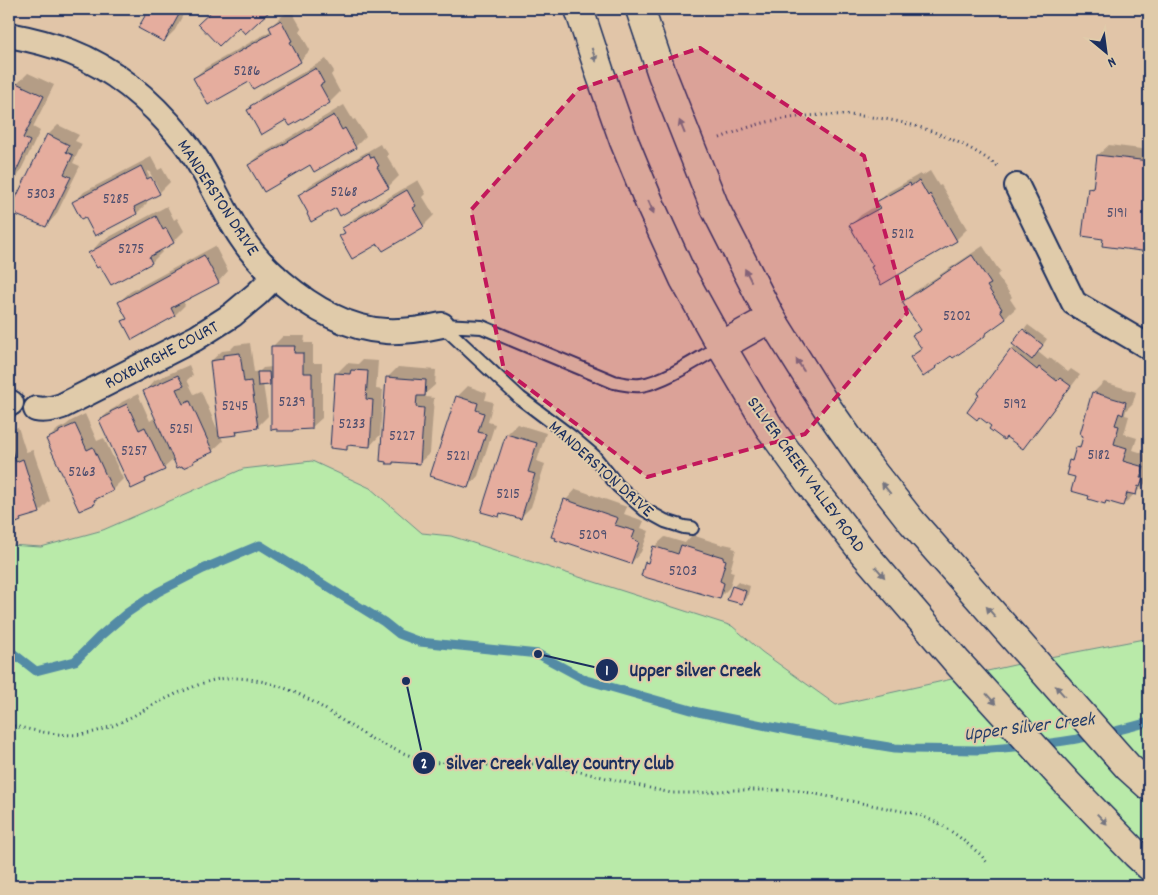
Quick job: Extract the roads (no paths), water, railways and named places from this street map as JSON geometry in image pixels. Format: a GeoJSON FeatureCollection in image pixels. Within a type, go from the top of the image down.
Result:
{"type":"FeatureCollection","features":[{"type":"Feature","properties":{"kind":"main road","name":"SILVER CREEK VALLEY ROAD"},"geometry":{"type":"LineString","coordinates":[[579,9],[618,124],[652,209],[684,279],[769,427],[862,551],[958,663],[1068,784],[1149,866]]}},
{"type":"Feature","properties":{"kind":"main road"},"geometry":{"type":"LineString","coordinates":[[640,9],[662,74],[715,208],[770,318],[826,406],[868,466],[912,522],[1128,767],[1149,786]]}},
{"type":"Feature","properties":{"kind":"main road"},"geometry":{"type":"LineString","coordinates":[[721,346],[770,318]]}},
{"type":"Feature","properties":{"kind":"street","name":"MANDERSTON DRIVE"},"geometry":{"type":"LineString","coordinates":[[9,35],[44,43],[82,56],[136,91],[171,126],[194,155],[249,249],[276,276],[301,297],[330,315],[362,327],[401,332],[442,325]]}},
{"type":"Feature","properties":{"kind":"street"},"geometry":{"type":"LineString","coordinates":[[1017,186],[1074,303],[1149,347]]}},
{"type":"Feature","properties":{"kind":"street","name":"ROXBURGHE COURT"},"geometry":{"type":"LineString","coordinates":[[36,409],[43,410],[62,406],[196,338],[238,310],[276,276]]}},
{"type":"Feature","properties":{"kind":"lane"},"geometry":{"type":"LineString","coordinates":[[442,325],[482,327],[614,382],[631,386],[650,383],[668,376],[721,346]]}},
{"type":"Feature","properties":{"kind":"lane","name":"MANDERSTON DRIVE"},"geometry":{"type":"LineString","coordinates":[[442,325],[520,398],[588,451],[618,486],[645,510],[665,521],[692,528]]}},
{"type":"Feature","properties":{"kind":"waterway","name":"Upper Silver Creek"},"geometry":{"type":"LineString","coordinates":[[9,650],[36,671],[75,661],[127,613],[158,592],[203,569],[260,545],[384,622],[399,634],[420,642],[538,654],[586,680],[698,712],[797,732],[911,749],[978,750],[1026,746]]}},
{"type":"Feature","properties":{"kind":"waterway","name":"Upper Silver Creek"},"geometry":{"type":"LineString","coordinates":[[1039,744],[1095,736],[1149,722]]}},
{"type":"Feature","properties":{"kind":"place","name":"Upper Silver Creek"},"geometry":{"type":"Point","coordinates":[538,654]}},
{"type":"Feature","properties":{"kind":"place","name":"Silver Creek Valley Country Club"},"geometry":{"type":"Point","coordinates":[406,681]}}]}
